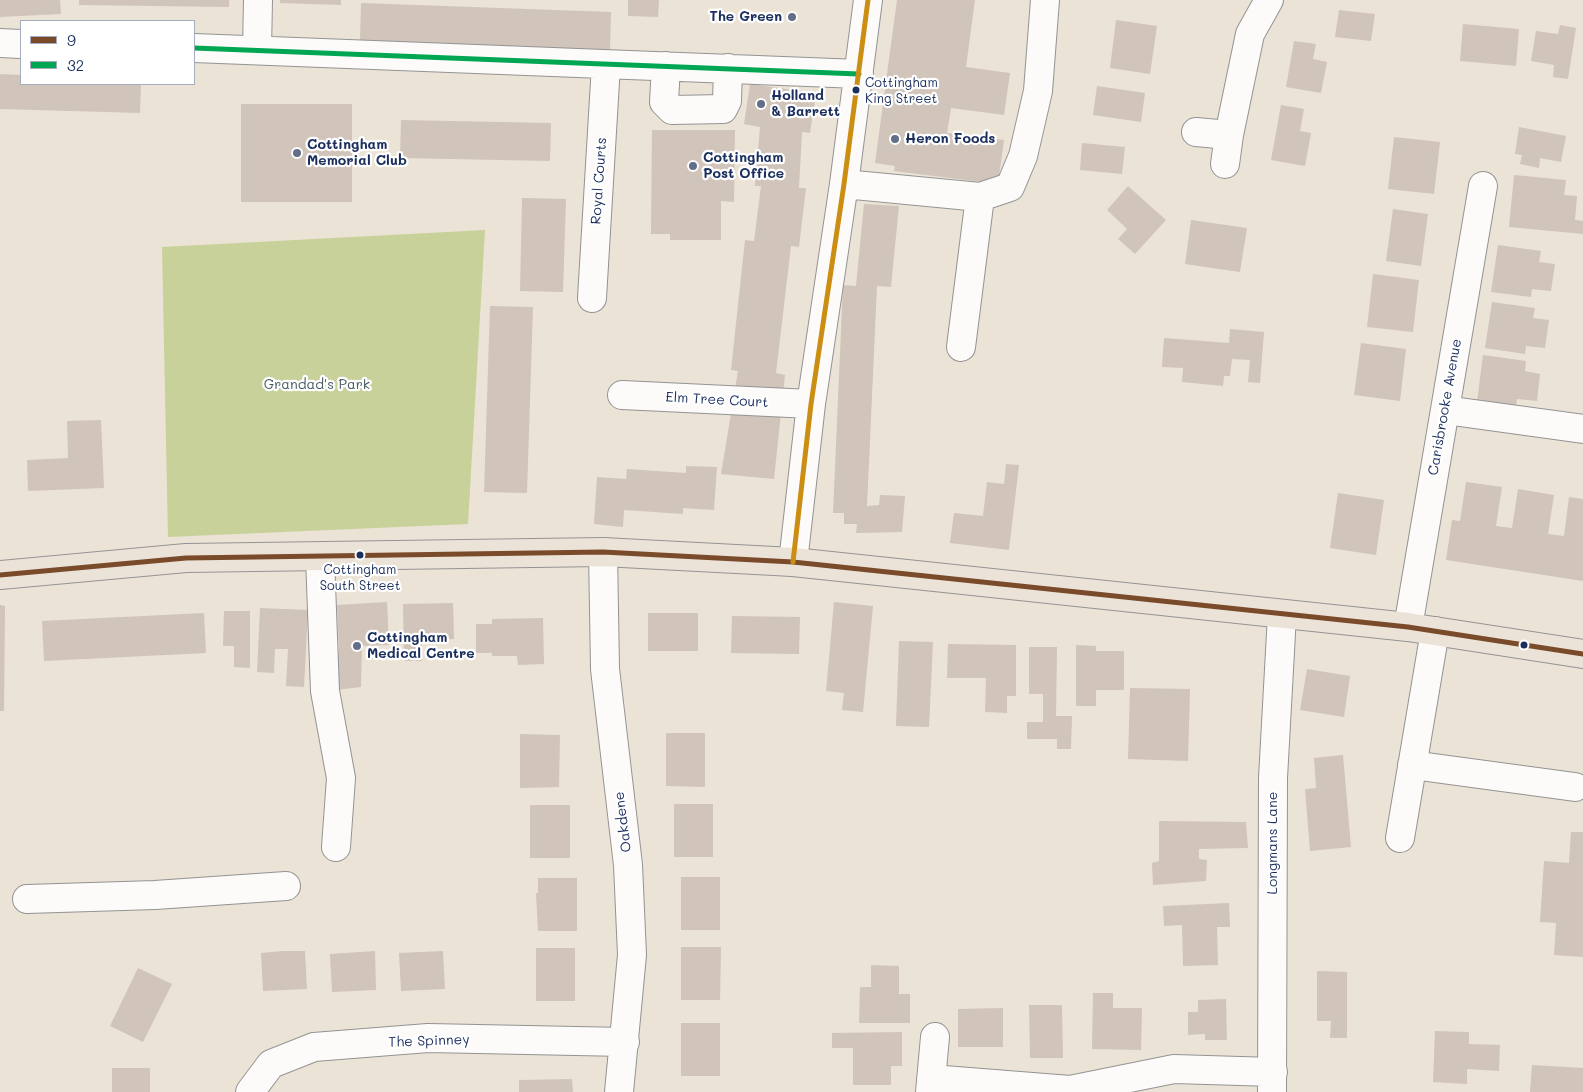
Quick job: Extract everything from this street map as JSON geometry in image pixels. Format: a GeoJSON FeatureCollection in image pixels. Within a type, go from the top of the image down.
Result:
{"type":"FeatureCollection","features":[{"type":"Feature","properties":{"kind":"main road"},"geometry":{"type":"LineString","coordinates":[[0,575],[186,558],[603,552],[793,562],[1408,627],[1583,654]]}},
{"type":"Feature","properties":{"kind":"street"},"geometry":{"type":"LineString","coordinates":[[257,50],[258,0]]}},
{"type":"Feature","properties":{"kind":"street"},"geometry":{"type":"LineString","coordinates":[[793,562],[811,404],[844,184],[868,0]]}},
{"type":"Feature","properties":{"kind":"street"},"geometry":{"type":"LineString","coordinates":[[844,184],[980,197],[1010,187],[1023,156],[1038,91],[1045,0]]}},
{"type":"Feature","properties":{"kind":"street"},"geometry":{"type":"LineString","coordinates":[[1225,164],[1229,135],[1250,34],[1269,0]]}},
{"type":"Feature","properties":{"kind":"street"},"geometry":{"type":"LineString","coordinates":[[0,43],[20,44]]}},
{"type":"Feature","properties":{"kind":"street"},"geometry":{"type":"LineString","coordinates":[[195,48],[859,74]]}},
{"type":"Feature","properties":{"kind":"street","name":"Royal Courts"},"geometry":{"type":"LineString","coordinates":[[592,298],[606,65]]}},
{"type":"Feature","properties":{"kind":"street"},"geometry":{"type":"LineString","coordinates":[[666,66],[664,102],[672,110],[723,110],[727,101],[728,68]]}},
{"type":"Feature","properties":{"kind":"street"},"geometry":{"type":"LineString","coordinates":[[1196,132],[1229,135]]}},
{"type":"Feature","properties":{"kind":"street","name":"Carisbrooke Avenue"},"geometry":{"type":"LineString","coordinates":[[1408,627],[1483,186]]}},
{"type":"Feature","properties":{"kind":"street"},"geometry":{"type":"LineString","coordinates":[[962,347],[980,197]]}},
{"type":"Feature","properties":{"kind":"street","name":"Elm Tree Court"},"geometry":{"type":"LineString","coordinates":[[622,395],[811,404]]}},
{"type":"Feature","properties":{"kind":"street"},"geometry":{"type":"LineString","coordinates":[[1445,410],[1583,429]]}},
{"type":"Feature","properties":{"kind":"street","name":"Oakdene"},"geometry":{"type":"LineString","coordinates":[[603,552],[606,669],[628,865],[632,955],[619,1092]]}},
{"type":"Feature","properties":{"kind":"street"},"geometry":{"type":"LineString","coordinates":[[320,557],[325,691],[340,778],[336,847]]}},
{"type":"Feature","properties":{"kind":"street","name":"Longmans Lane"},"geometry":{"type":"LineString","coordinates":[[935,1037],[931,1085],[1070,1090],[1174,1070],[1278,1087],[1273,778],[1282,614]]}},
{"type":"Feature","properties":{"kind":"street"},"geometry":{"type":"LineString","coordinates":[[1400,838],[1435,631]]}},
{"type":"Feature","properties":{"kind":"street"},"geometry":{"type":"LineString","coordinates":[[1412,765],[1575,787]]}},
{"type":"Feature","properties":{"kind":"street"},"geometry":{"type":"LineString","coordinates":[[27,900],[155,895],[286,886]]}},
{"type":"Feature","properties":{"kind":"street","name":"The Spinney"},"geometry":{"type":"LineString","coordinates":[[250,1092],[271,1064],[314,1047],[428,1038],[625,1042]]}},
{"type":"Feature","properties":{"kind":"green space","name":"Grandad's Park"},"geometry":{"type":"Polygon","coordinates":[[[485,230],[468,524],[168,537],[162,247],[485,230]]]}},
{"type":"Feature","properties":{"kind":"building"},"geometry":{"type":"Polygon","coordinates":[[[0,0],[60,0],[61,14],[0,17],[0,0]]]}},
{"type":"Feature","properties":{"kind":"building"},"geometry":{"type":"Polygon","coordinates":[[[79,0],[229,0],[229,7],[79,5],[79,0]]]}},
{"type":"Feature","properties":{"kind":"building"},"geometry":{"type":"Polygon","coordinates":[[[280,0],[341,0],[341,5],[280,3],[280,0]]]}},
{"type":"Feature","properties":{"kind":"building"},"geometry":{"type":"Polygon","coordinates":[[[628,0],[659,0],[658,17],[628,16],[628,0]]]}},
{"type":"Feature","properties":{"kind":"building"},"geometry":{"type":"Polygon","coordinates":[[[897,0],[975,0],[966,67],[1010,73],[1004,115],[951,108],[947,133],[1004,140],[998,184],[894,171],[895,166],[875,163],[897,0]]]}},
{"type":"Feature","properties":{"kind":"building"},"geometry":{"type":"Polygon","coordinates":[[[361,3],[611,12],[610,50],[360,41],[361,3]]]}},
{"type":"Feature","properties":{"kind":"building"},"geometry":{"type":"Polygon","coordinates":[[[1339,10],[1375,14],[1371,41],[1335,37],[1339,10]]]}},
{"type":"Feature","properties":{"kind":"building"},"geometry":{"type":"Polygon","coordinates":[[[1116,20],[1157,26],[1150,74],[1110,68],[1116,20]]]}},
{"type":"Feature","properties":{"kind":"building"},"geometry":{"type":"Polygon","coordinates":[[[1463,24],[1519,29],[1516,66],[1460,61],[1463,24]]]}},
{"type":"Feature","properties":{"kind":"building"},"geometry":{"type":"Polygon","coordinates":[[[1560,25],[1576,28],[1568,79],[1553,77],[1554,65],[1531,61],[1536,31],[1558,34],[1560,25]]]}},
{"type":"Feature","properties":{"kind":"building"},"geometry":{"type":"Polygon","coordinates":[[[1294,41],[1316,44],[1313,59],[1327,62],[1321,93],[1286,87],[1294,41]]]}},
{"type":"Feature","properties":{"kind":"building"},"geometry":{"type":"Polygon","coordinates":[[[0,74],[20,75],[20,85],[141,85],[140,113],[0,109],[0,74]]]}},
{"type":"Feature","properties":{"kind":"building"},"geometry":{"type":"Polygon","coordinates":[[[750,84],[816,93],[810,133],[802,132],[799,188],[806,188],[799,247],[791,246],[776,373],[785,375],[774,479],[721,474],[738,371],[731,370],[745,240],[754,241],[761,186],[755,186],[760,127],[744,124],[750,84]]]}},
{"type":"Feature","properties":{"kind":"building"},"geometry":{"type":"Polygon","coordinates":[[[1097,86],[1145,93],[1141,122],[1093,115],[1097,86]]]}},
{"type":"Feature","properties":{"kind":"building","name":"Cottingham Memorial Club"},"geometry":{"type":"Polygon","coordinates":[[[241,104],[352,104],[352,202],[241,202],[241,104]]]}},
{"type":"Feature","properties":{"kind":"building"},"geometry":{"type":"Polygon","coordinates":[[[1281,105],[1304,109],[1300,131],[1311,133],[1305,166],[1271,160],[1281,105]]]}},
{"type":"Feature","properties":{"kind":"building"},"geometry":{"type":"Polygon","coordinates":[[[401,120],[551,123],[550,161],[400,158],[401,120]]]}},
{"type":"Feature","properties":{"kind":"building"},"geometry":{"type":"Polygon","coordinates":[[[1519,127],[1566,136],[1561,162],[1540,158],[1539,168],[1520,164],[1522,155],[1515,154],[1519,127]]]}},
{"type":"Feature","properties":{"kind":"building","name":"Cottingham Post Office"},"geometry":{"type":"Polygon","coordinates":[[[652,130],[735,130],[734,202],[721,201],[721,240],[670,240],[670,234],[651,234],[652,130]]]}},
{"type":"Feature","properties":{"kind":"building"},"geometry":{"type":"Polygon","coordinates":[[[1394,137],[1440,142],[1434,194],[1388,189],[1394,137]]]}},
{"type":"Feature","properties":{"kind":"building"},"geometry":{"type":"Polygon","coordinates":[[[1082,143],[1125,147],[1122,174],[1080,170],[1082,143]]]}},
{"type":"Feature","properties":{"kind":"building"},"geometry":{"type":"Polygon","coordinates":[[[1514,175],[1566,180],[1564,195],[1577,196],[1575,220],[1583,221],[1583,234],[1509,227],[1514,175]]]}},
{"type":"Feature","properties":{"kind":"building"},"geometry":{"type":"Polygon","coordinates":[[[1128,186],[1166,220],[1135,254],[1118,239],[1127,229],[1107,210],[1128,186]]]}},
{"type":"Feature","properties":{"kind":"building"},"geometry":{"type":"Polygon","coordinates":[[[522,198],[566,199],[563,292],[520,291],[522,198]]]}},
{"type":"Feature","properties":{"kind":"building"},"geometry":{"type":"Polygon","coordinates":[[[864,204],[899,206],[891,287],[877,286],[867,506],[879,505],[880,495],[905,496],[902,532],[856,533],[857,524],[844,524],[844,513],[833,513],[843,285],[856,286],[864,204]]]}},
{"type":"Feature","properties":{"kind":"building"},"geometry":{"type":"Polygon","coordinates":[[[1393,209],[1428,214],[1421,266],[1386,261],[1393,209]]]}},
{"type":"Feature","properties":{"kind":"building"},"geometry":{"type":"Polygon","coordinates":[[[1191,220],[1247,228],[1240,272],[1185,264],[1191,220]]]}},
{"type":"Feature","properties":{"kind":"building"},"geometry":{"type":"Polygon","coordinates":[[[1498,245],[1541,251],[1539,262],[1555,264],[1551,291],[1532,289],[1531,297],[1491,292],[1498,245]]]}},
{"type":"Feature","properties":{"kind":"building"},"geometry":{"type":"Polygon","coordinates":[[[1373,274],[1419,280],[1413,332],[1367,327],[1373,274]]]}},
{"type":"Feature","properties":{"kind":"building"},"geometry":{"type":"Polygon","coordinates":[[[1492,302],[1535,308],[1533,318],[1549,320],[1545,348],[1526,346],[1525,354],[1485,348],[1492,302]]]}},
{"type":"Feature","properties":{"kind":"building"},"geometry":{"type":"Polygon","coordinates":[[[490,306],[533,307],[527,493],[484,492],[490,306]]]}},
{"type":"Feature","properties":{"kind":"building"},"geometry":{"type":"Polygon","coordinates":[[[1230,329],[1264,332],[1260,383],[1248,382],[1250,360],[1232,359],[1230,376],[1224,376],[1223,386],[1182,382],[1183,368],[1162,367],[1164,338],[1229,343],[1230,329]]]}},
{"type":"Feature","properties":{"kind":"building"},"geometry":{"type":"Polygon","coordinates":[[[1361,343],[1406,349],[1400,401],[1354,395],[1361,343]]]}},
{"type":"Feature","properties":{"kind":"building"},"geometry":{"type":"Polygon","coordinates":[[[1483,355],[1526,361],[1525,371],[1540,374],[1537,401],[1517,399],[1516,407],[1477,402],[1483,355]]]}},
{"type":"Feature","properties":{"kind":"building"},"geometry":{"type":"Polygon","coordinates":[[[101,420],[104,488],[28,491],[27,460],[68,458],[67,421],[101,420]]]}},
{"type":"Feature","properties":{"kind":"building"},"geometry":{"type":"Polygon","coordinates":[[[1006,464],[1019,465],[1009,550],[950,543],[954,513],[983,516],[987,482],[1004,484],[1006,464]]]}},
{"type":"Feature","properties":{"kind":"building"},"geometry":{"type":"Polygon","coordinates":[[[686,466],[717,467],[714,510],[683,508],[683,514],[624,510],[623,527],[594,524],[597,477],[626,479],[627,469],[686,473],[686,466]]]}},
{"type":"Feature","properties":{"kind":"building"},"geometry":{"type":"Polygon","coordinates":[[[1466,482],[1502,487],[1496,526],[1512,528],[1518,489],[1554,495],[1548,534],[1564,536],[1569,497],[1583,499],[1583,581],[1446,560],[1452,520],[1460,521],[1466,482]]]}},
{"type":"Feature","properties":{"kind":"building"},"geometry":{"type":"Polygon","coordinates":[[[1338,493],[1384,500],[1376,555],[1330,548],[1338,493]]]}},
{"type":"Feature","properties":{"kind":"building","name":"Cottingham Medical Centre"},"geometry":{"type":"Polygon","coordinates":[[[387,602],[389,645],[362,646],[361,687],[336,690],[339,648],[337,605],[387,602]]]}},
{"type":"Feature","properties":{"kind":"building"},"geometry":{"type":"Polygon","coordinates":[[[834,602],[873,606],[863,712],[842,710],[844,693],[826,691],[834,602]]]}},
{"type":"Feature","properties":{"kind":"building"},"geometry":{"type":"Polygon","coordinates":[[[453,603],[454,639],[422,640],[422,661],[404,661],[403,604],[453,603]]]}},
{"type":"Feature","properties":{"kind":"building"},"geometry":{"type":"Polygon","coordinates":[[[0,605],[5,606],[4,711],[0,711],[0,605]]]}},
{"type":"Feature","properties":{"kind":"building"},"geometry":{"type":"Polygon","coordinates":[[[260,608],[308,610],[304,687],[286,686],[288,649],[275,649],[274,673],[257,672],[260,608]]]}},
{"type":"Feature","properties":{"kind":"building"},"geometry":{"type":"Polygon","coordinates":[[[224,611],[250,611],[250,668],[234,667],[234,646],[223,646],[224,611]]]}},
{"type":"Feature","properties":{"kind":"building"},"geometry":{"type":"Polygon","coordinates":[[[204,613],[206,653],[44,661],[42,621],[204,613]]]}},
{"type":"Feature","properties":{"kind":"building"},"geometry":{"type":"Polygon","coordinates":[[[648,613],[698,613],[698,651],[648,651],[648,613]]]}},
{"type":"Feature","properties":{"kind":"building"},"geometry":{"type":"Polygon","coordinates":[[[732,616],[800,617],[799,654],[731,653],[732,616]]]}},
{"type":"Feature","properties":{"kind":"building"},"geometry":{"type":"Polygon","coordinates":[[[543,618],[544,664],[518,665],[517,656],[492,656],[492,653],[476,653],[476,624],[492,624],[492,619],[543,618]]]}},
{"type":"Feature","properties":{"kind":"building"},"geometry":{"type":"Polygon","coordinates":[[[899,641],[933,642],[929,727],[896,726],[899,641]]]}},
{"type":"Feature","properties":{"kind":"building"},"geometry":{"type":"Polygon","coordinates":[[[948,644],[1016,645],[1016,696],[1007,696],[1007,713],[985,712],[986,678],[947,678],[948,644]]]}},
{"type":"Feature","properties":{"kind":"building"},"geometry":{"type":"Polygon","coordinates":[[[1076,645],[1096,646],[1096,651],[1124,651],[1124,690],[1096,690],[1096,706],[1076,706],[1076,645]]]}},
{"type":"Feature","properties":{"kind":"building"},"geometry":{"type":"Polygon","coordinates":[[[1029,647],[1057,647],[1056,716],[1072,716],[1071,749],[1057,749],[1057,739],[1027,739],[1027,722],[1043,722],[1043,694],[1029,694],[1029,647]]]}},
{"type":"Feature","properties":{"kind":"building"},"geometry":{"type":"Polygon","coordinates":[[[1307,669],[1350,676],[1344,717],[1300,710],[1307,669]]]}},
{"type":"Feature","properties":{"kind":"building"},"geometry":{"type":"Polygon","coordinates":[[[1130,688],[1190,689],[1188,761],[1128,759],[1130,688]]]}},
{"type":"Feature","properties":{"kind":"building"},"geometry":{"type":"Polygon","coordinates":[[[666,733],[705,733],[705,787],[666,786],[666,733]]]}},
{"type":"Feature","properties":{"kind":"building"},"geometry":{"type":"Polygon","coordinates":[[[520,734],[560,735],[559,787],[520,788],[520,734]]]}},
{"type":"Feature","properties":{"kind":"building"},"geometry":{"type":"Polygon","coordinates":[[[1343,755],[1351,847],[1310,851],[1305,789],[1316,788],[1314,758],[1343,755]]]}},
{"type":"Feature","properties":{"kind":"building"},"geometry":{"type":"Polygon","coordinates":[[[674,804],[713,804],[713,857],[674,857],[674,804]]]}},
{"type":"Feature","properties":{"kind":"building"},"geometry":{"type":"Polygon","coordinates":[[[530,805],[570,805],[570,858],[530,858],[530,805]]]}},
{"type":"Feature","properties":{"kind":"building"},"geometry":{"type":"Polygon","coordinates":[[[1159,821],[1246,822],[1248,848],[1199,849],[1199,859],[1207,860],[1206,881],[1153,885],[1152,863],[1159,861],[1159,821]]]}},
{"type":"Feature","properties":{"kind":"building"},"geometry":{"type":"Polygon","coordinates":[[[1571,832],[1583,832],[1583,957],[1554,955],[1556,923],[1540,922],[1544,861],[1569,863],[1571,832]]]}},
{"type":"Feature","properties":{"kind":"building"},"geometry":{"type":"Polygon","coordinates":[[[681,877],[720,877],[720,930],[681,930],[681,877]]]}},
{"type":"Feature","properties":{"kind":"building"},"geometry":{"type":"Polygon","coordinates":[[[538,878],[577,878],[577,931],[538,931],[536,893],[538,893],[538,878]]]}},
{"type":"Feature","properties":{"kind":"building"},"geometry":{"type":"Polygon","coordinates":[[[1229,903],[1230,927],[1217,927],[1218,965],[1183,966],[1182,925],[1164,926],[1163,906],[1229,903]]]}},
{"type":"Feature","properties":{"kind":"building"},"geometry":{"type":"Polygon","coordinates":[[[681,947],[721,947],[720,1000],[681,1000],[681,947]]]}},
{"type":"Feature","properties":{"kind":"building"},"geometry":{"type":"Polygon","coordinates":[[[536,948],[575,948],[575,1001],[536,1001],[536,948]]]}},
{"type":"Feature","properties":{"kind":"building"},"geometry":{"type":"Polygon","coordinates":[[[305,951],[307,989],[263,991],[261,953],[305,951]]]}},
{"type":"Feature","properties":{"kind":"building"},"geometry":{"type":"Polygon","coordinates":[[[375,951],[376,990],[332,992],[330,954],[375,951]]]}},
{"type":"Feature","properties":{"kind":"building"},"geometry":{"type":"Polygon","coordinates":[[[443,951],[445,989],[401,991],[399,953],[443,951]]]}},
{"type":"Feature","properties":{"kind":"building"},"geometry":{"type":"Polygon","coordinates":[[[871,965],[899,966],[899,994],[910,994],[910,1023],[859,1023],[860,987],[871,987],[871,965]]]}},
{"type":"Feature","properties":{"kind":"building"},"geometry":{"type":"Polygon","coordinates":[[[138,968],[172,984],[143,1042],[110,1026],[138,968]]]}},
{"type":"Feature","properties":{"kind":"building"},"geometry":{"type":"Polygon","coordinates":[[[1317,971],[1347,972],[1347,1038],[1330,1038],[1331,1021],[1317,1021],[1317,971]]]}},
{"type":"Feature","properties":{"kind":"building"},"geometry":{"type":"Polygon","coordinates":[[[1093,993],[1113,993],[1113,1008],[1142,1008],[1141,1050],[1092,1049],[1093,993]]]}},
{"type":"Feature","properties":{"kind":"building"},"geometry":{"type":"Polygon","coordinates":[[[1226,999],[1227,1040],[1205,1040],[1205,1034],[1188,1035],[1188,1012],[1198,1012],[1198,1000],[1226,999]]]}},
{"type":"Feature","properties":{"kind":"building"},"geometry":{"type":"Polygon","coordinates":[[[1029,1005],[1062,1005],[1063,1058],[1030,1058],[1029,1005]]]}},
{"type":"Feature","properties":{"kind":"building"},"geometry":{"type":"Polygon","coordinates":[[[1003,1008],[1003,1047],[958,1047],[958,1009],[1003,1008]]]}},
{"type":"Feature","properties":{"kind":"building"},"geometry":{"type":"Polygon","coordinates":[[[681,1023],[720,1023],[720,1076],[681,1076],[681,1023]]]}},
{"type":"Feature","properties":{"kind":"building"},"geometry":{"type":"Polygon","coordinates":[[[1435,1031],[1469,1032],[1469,1044],[1500,1045],[1499,1071],[1467,1069],[1467,1084],[1433,1082],[1435,1031]]]}},
{"type":"Feature","properties":{"kind":"building"},"geometry":{"type":"Polygon","coordinates":[[[902,1032],[902,1066],[891,1066],[891,1085],[853,1085],[853,1048],[832,1048],[832,1033],[902,1032]]]}},
{"type":"Feature","properties":{"kind":"building"},"geometry":{"type":"Polygon","coordinates":[[[1532,1065],[1583,1068],[1583,1092],[1530,1092],[1532,1065]]]}},
{"type":"Feature","properties":{"kind":"building"},"geometry":{"type":"Polygon","coordinates":[[[112,1068],[150,1068],[150,1092],[112,1092],[112,1068]]]}},
{"type":"Feature","properties":{"kind":"building"},"geometry":{"type":"Polygon","coordinates":[[[572,1079],[573,1092],[519,1092],[519,1080],[572,1079]]]}},
{"type":"Feature","properties":{"kind":"transit line"},"geometry":{"type":"LineString","coordinates":[[793,562],[811,404],[844,184],[868,0]]}},
{"type":"Feature","properties":{"kind":"transit line","name":"32"},"geometry":{"type":"LineString","coordinates":[[195,48],[859,74]]}},
{"type":"Feature","properties":{"kind":"transit line","name":"9"},"geometry":{"type":"LineString","coordinates":[[0,575],[186,558],[603,552],[793,562],[1408,627],[1583,654]]}},
{"type":"Feature","properties":{"kind":"place","name":"The Green"},"geometry":{"type":"Point","coordinates":[792,17]}},
{"type":"Feature","properties":{"kind":"place","name":"Cottingham King Street"},"geometry":{"type":"Point","coordinates":[856,90]}},
{"type":"Feature","properties":{"kind":"place","name":"Holland & Barrett"},"geometry":{"type":"Point","coordinates":[761,104]}},
{"type":"Feature","properties":{"kind":"place","name":"Heron Foods"},"geometry":{"type":"Point","coordinates":[895,139]}},
{"type":"Feature","properties":{"kind":"place","name":"Cottingham Memorial Club"},"geometry":{"type":"Point","coordinates":[297,153]}},
{"type":"Feature","properties":{"kind":"place","name":"Cottingham Post Office"},"geometry":{"type":"Point","coordinates":[693,166]}},
{"type":"Feature","properties":{"kind":"place","name":"Cottingham South Street"},"geometry":{"type":"Point","coordinates":[360,555]}},
{"type":"Feature","properties":{"kind":"place","name":"Cottingham Medical Centre"},"geometry":{"type":"Point","coordinates":[357,646]}}]}
